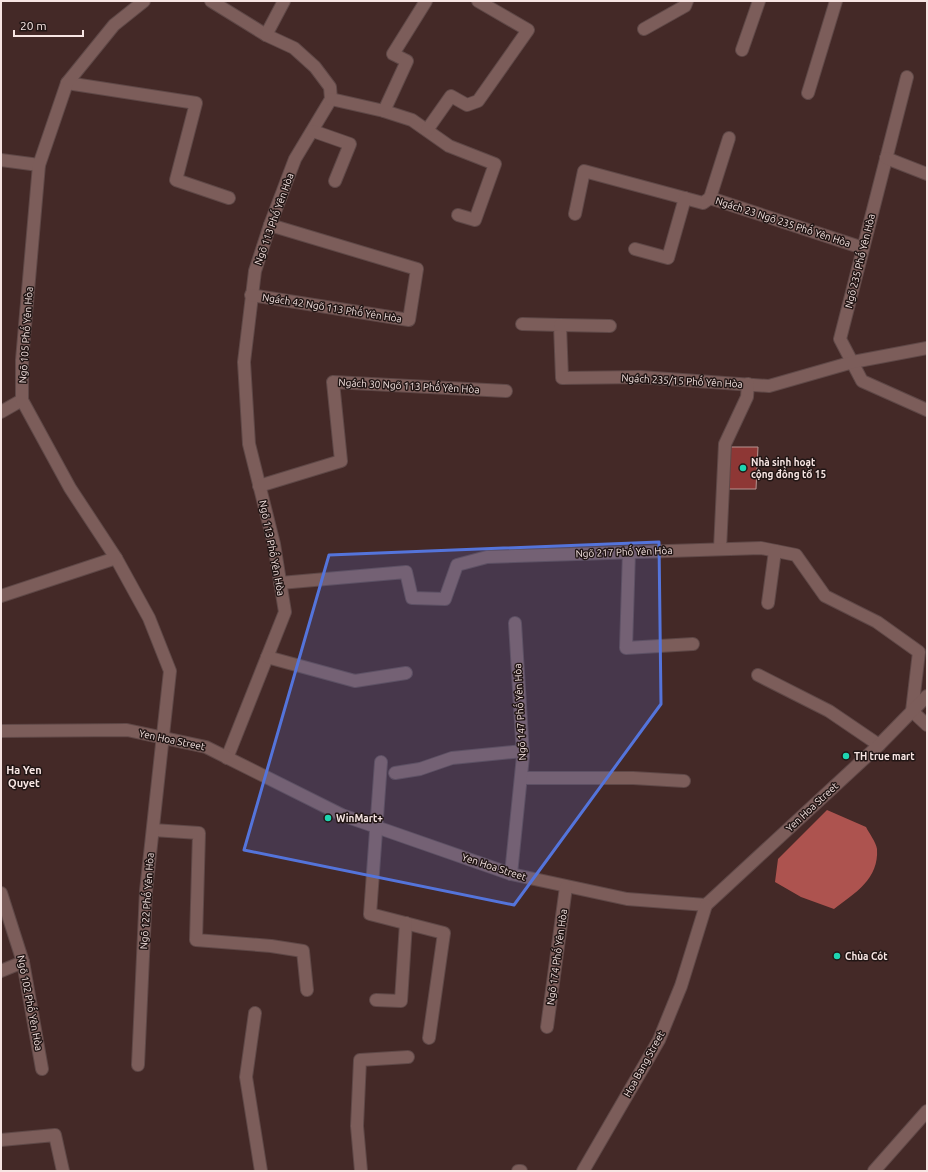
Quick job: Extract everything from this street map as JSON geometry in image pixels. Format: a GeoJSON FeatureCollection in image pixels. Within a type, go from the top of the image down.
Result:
{"type":"FeatureCollection","features":[{"type":"Feature","properties":{"kind":"street","name":"Ngõ 105 Phố Yên Hòa"},"geometry":{"type":"LineString","coordinates":[[144,1],[114,25],[67,83],[39,165],[22,360],[22,400],[70,488],[116,558],[148,618],[170,671],[162,738]]}},
{"type":"Feature","properties":{"kind":"street"},"geometry":{"type":"LineString","coordinates":[[211,1],[266,34],[294,48],[315,67],[330,87],[331,99],[384,111],[412,120],[449,146],[494,164],[475,220],[458,215]]}},
{"type":"Feature","properties":{"kind":"street"},"geometry":{"type":"LineString","coordinates":[[266,34],[284,1]]}},
{"type":"Feature","properties":{"kind":"street"},"geometry":{"type":"LineString","coordinates":[[384,111],[407,61],[393,54],[426,1]]}},
{"type":"Feature","properties":{"kind":"street"},"geometry":{"type":"LineString","coordinates":[[427,130],[451,96],[467,105],[478,101],[528,30],[478,1]]}},
{"type":"Feature","properties":{"kind":"street"},"geometry":{"type":"LineString","coordinates":[[644,29],[685,6],[687,1]]}},
{"type":"Feature","properties":{"kind":"street"},"geometry":{"type":"LineString","coordinates":[[742,50],[759,1]]}},
{"type":"Feature","properties":{"kind":"street"},"geometry":{"type":"LineString","coordinates":[[808,93],[836,1]]}},
{"type":"Feature","properties":{"kind":"street","name":"Ngõ 235 Phố Yên Hòa"},"geometry":{"type":"LineString","coordinates":[[907,77],[840,339],[862,381],[927,410]]}},
{"type":"Feature","properties":{"kind":"street"},"geometry":{"type":"LineString","coordinates":[[67,83],[196,103],[176,180],[228,198]]}},
{"type":"Feature","properties":{"kind":"street","name":"Ngõ 113 Phố Yên Hòa"},"geometry":{"type":"LineString","coordinates":[[227,758],[285,612],[274,544],[249,444],[244,362],[251,295],[255,271],[270,225],[296,159],[331,99]]}},
{"type":"Feature","properties":{"kind":"street"},"geometry":{"type":"LineString","coordinates":[[313,131],[350,144],[335,181]]}},
{"type":"Feature","properties":{"kind":"street"},"geometry":{"type":"LineString","coordinates":[[710,198],[729,138]]}},
{"type":"Feature","properties":{"kind":"street"},"geometry":{"type":"LineString","coordinates":[[886,158],[927,174]]}},
{"type":"Feature","properties":{"kind":"street"},"geometry":{"type":"LineString","coordinates":[[1,160],[39,165]]}},
{"type":"Feature","properties":{"kind":"street","name":"Ngách 23 Ngõ 235 Phố Yên Hòa"},"geometry":{"type":"LineString","coordinates":[[575,214],[584,171],[703,203],[710,198],[863,248]]}},
{"type":"Feature","properties":{"kind":"street"},"geometry":{"type":"LineString","coordinates":[[635,249],[668,258],[685,198]]}},
{"type":"Feature","properties":{"kind":"street","name":"Ngách 42 Ngõ 113 Phố Yên Hòa"},"geometry":{"type":"LineString","coordinates":[[251,295],[408,320],[417,269],[270,225]]}},
{"type":"Feature","properties":{"kind":"street"},"geometry":{"type":"LineString","coordinates":[[522,324],[610,326]]}},
{"type":"Feature","properties":{"kind":"street","name":"Ngách 235/15 Phố Yên Hòa"},"geometry":{"type":"LineString","coordinates":[[560,325],[562,378],[640,377],[769,386],[853,362]]}},
{"type":"Feature","properties":{"kind":"street"},"geometry":{"type":"LineString","coordinates":[[853,362],[927,348]]}},
{"type":"Feature","properties":{"kind":"street","name":"Ngách 30 Ngõ 113 Phố Yên Hòa"},"geometry":{"type":"LineString","coordinates":[[259,486],[341,461],[333,382],[506,392]]}},
{"type":"Feature","properties":{"kind":"street"},"geometry":{"type":"LineString","coordinates":[[720,549],[725,444],[747,397],[748,384]]}},
{"type":"Feature","properties":{"kind":"street"},"geometry":{"type":"LineString","coordinates":[[1,412],[22,400]]}},
{"type":"Feature","properties":{"kind":"street","name":"Ngõ 217 Phố Yên Hòa"},"geometry":{"type":"LineString","coordinates":[[280,584],[406,572],[412,598],[445,600],[457,565],[487,557],[761,548],[796,555],[825,596],[877,622],[918,652],[912,711]]}},
{"type":"Feature","properties":{"kind":"street"},"geometry":{"type":"LineString","coordinates":[[768,602],[775,551]]}},
{"type":"Feature","properties":{"kind":"street"},"geometry":{"type":"LineString","coordinates":[[629,552],[626,648],[693,644]]}},
{"type":"Feature","properties":{"kind":"street"},"geometry":{"type":"LineString","coordinates":[[1,596],[116,558]]}},
{"type":"Feature","properties":{"kind":"street","name":"Ngõ 147 Phố Yên Hòa"},"geometry":{"type":"LineString","coordinates":[[511,874],[523,751],[515,623]]}},
{"type":"Feature","properties":{"kind":"street"},"geometry":{"type":"LineString","coordinates":[[267,657],[355,681],[406,673]]}},
{"type":"Feature","properties":{"kind":"street"},"geometry":{"type":"LineString","coordinates":[[758,675],[829,711],[879,745]]}},
{"type":"Feature","properties":{"kind":"street","name":"Yen Hoa Street"},"geometry":{"type":"LineString","coordinates":[[1,731],[127,730],[206,747],[342,815],[511,874],[626,899],[706,905],[879,745],[927,696]]}},
{"type":"Feature","properties":{"kind":"street"},"geometry":{"type":"LineString","coordinates":[[912,711],[927,725]]}},
{"type":"Feature","properties":{"kind":"street","name":"Ngõ 122 Phố Yên Hòa"},"geometry":{"type":"LineString","coordinates":[[138,1065],[146,891],[162,738]]}},
{"type":"Feature","properties":{"kind":"street"},"geometry":{"type":"LineString","coordinates":[[395,773],[420,769],[452,758],[523,751]]}},
{"type":"Feature","properties":{"kind":"street"},"geometry":{"type":"LineString","coordinates":[[381,762],[370,914],[444,933],[429,1038]]}},
{"type":"Feature","properties":{"kind":"street"},"geometry":{"type":"LineString","coordinates":[[521,778],[633,778],[684,781]]}},
{"type":"Feature","properties":{"kind":"street"},"geometry":{"type":"LineString","coordinates":[[152,830],[199,833],[196,940],[271,946],[303,951],[307,990]]}},
{"type":"Feature","properties":{"kind":"street","name":"Ngõ 174 Phố Yên Hòa"},"geometry":{"type":"LineString","coordinates":[[547,1027],[566,887]]}},
{"type":"Feature","properties":{"kind":"street","name":"Ngõ 102 Phố Yên Hòa"},"geometry":{"type":"LineString","coordinates":[[1,892],[23,962],[42,1069]]}},
{"type":"Feature","properties":{"kind":"street","name":"Hoa Bang Street"},"geometry":{"type":"LineString","coordinates":[[583,1171],[659,1040],[681,986],[706,905]]}},
{"type":"Feature","properties":{"kind":"street"},"geometry":{"type":"LineString","coordinates":[[376,1000],[401,1001],[406,923]]}},
{"type":"Feature","properties":{"kind":"street"},"geometry":{"type":"LineString","coordinates":[[1,971],[23,962]]}},
{"type":"Feature","properties":{"kind":"street"},"geometry":{"type":"LineString","coordinates":[[255,1013],[246,1077],[261,1171]]}},
{"type":"Feature","properties":{"kind":"street"},"geometry":{"type":"LineString","coordinates":[[361,1171],[357,1126],[360,1060],[408,1057]]}},
{"type":"Feature","properties":{"kind":"street"},"geometry":{"type":"LineString","coordinates":[[874,1171],[927,1111]]}},
{"type":"Feature","properties":{"kind":"street"},"geometry":{"type":"LineString","coordinates":[[1,1140],[55,1135],[63,1171]]}},
{"type":"Feature","properties":{"kind":"highlighted area"},"geometry":{"type":"Polygon","coordinates":[[[659,542],[661,704],[514,905],[244,850],[329,555],[659,542]]]}},
{"type":"Feature","properties":{"kind":"shaded area"},"geometry":{"type":"Polygon","coordinates":[[[827,810],[866,827],[877,849],[877,860],[870,877],[857,891],[834,909],[801,897],[775,882],[778,859],[827,810]]]}},
{"type":"Feature","properties":{"kind":"building","name":"Nhà sinh hoạt cộng đồng tổ 15"},"geometry":{"type":"Polygon","coordinates":[[[730,447],[758,447],[756,489],[728,489],[730,447]]]}},
{"type":"Feature","properties":{"kind":"place","name":"Nhà sinh hoạt cộng đồng tổ 15"},"geometry":{"type":"Point","coordinates":[743,468]}},
{"type":"Feature","properties":{"kind":"place","name":"TH true mart"},"geometry":{"type":"Point","coordinates":[846,756]}},
{"type":"Feature","properties":{"kind":"place","name":"WinMart+"},"geometry":{"type":"Point","coordinates":[328,818]}},
{"type":"Feature","properties":{"kind":"place","name":"Chùa Cót"},"geometry":{"type":"Point","coordinates":[837,956]}},
{"type":"Feature","properties":{"kind":"district","name":"Ha Yen Quyet"},"geometry":{"type":"Point","coordinates":[24,776]}}]}
